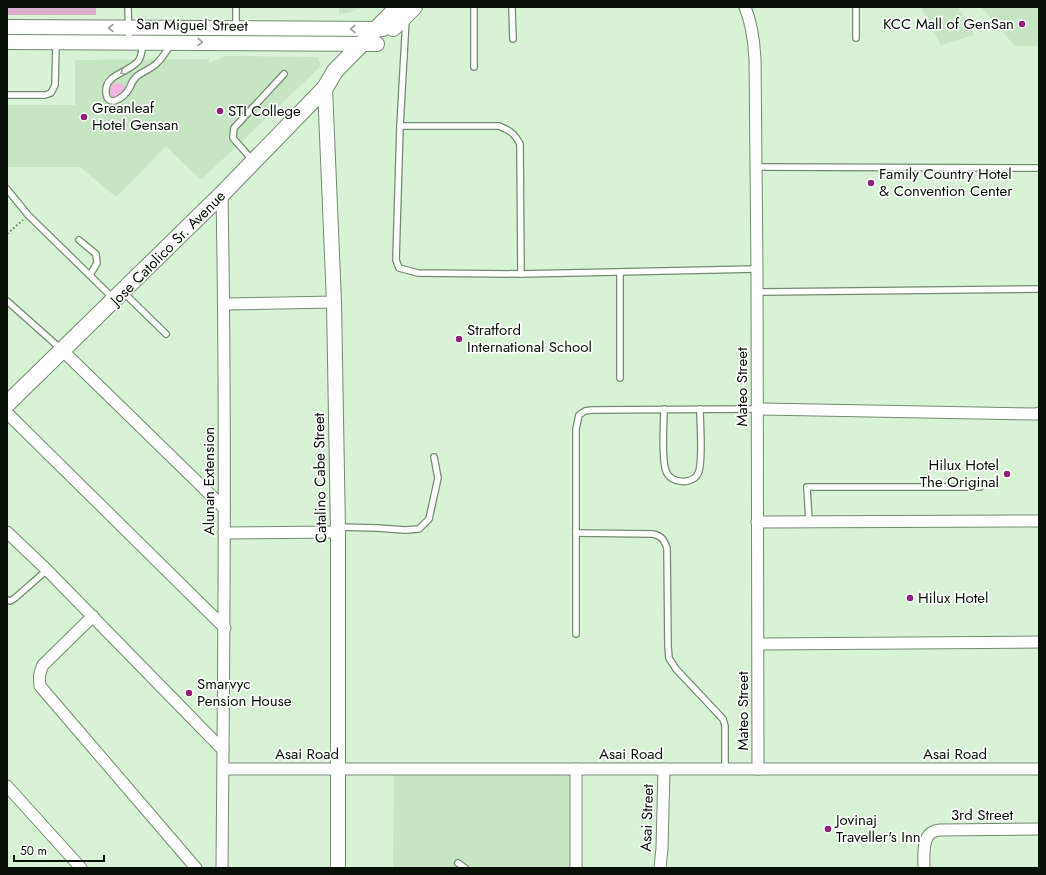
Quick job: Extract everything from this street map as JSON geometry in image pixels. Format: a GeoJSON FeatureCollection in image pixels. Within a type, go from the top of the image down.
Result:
{"type":"FeatureCollection","features":[{"type":"Feature","properties":{"kind":"main road","name":"Jose Catolico Sr. Avenue"},"geometry":{"type":"LineString","coordinates":[[7,404],[63,351],[222,194],[325,88],[342,80],[377,36],[406,9]]}},
{"type":"Feature","properties":{"kind":"street","name":"Mateo Street"},"geometry":{"type":"LineString","coordinates":[[745,7],[750,20],[754,39],[757,269],[758,769]]}},
{"type":"Feature","properties":{"kind":"street","name":"San Miguel Street"},"geometry":{"type":"LineString","coordinates":[[7,27],[128,35],[143,42],[377,36]]}},
{"type":"Feature","properties":{"kind":"street","name":"San Miguel Street"},"geometry":{"type":"LineString","coordinates":[[7,42],[56,42],[128,35],[236,29],[377,36]]}},
{"type":"Feature","properties":{"kind":"street","name":"Catalino Cabe Street"},"geometry":{"type":"LineString","coordinates":[[325,88],[334,302],[338,530],[338,868]]}},
{"type":"Feature","properties":{"kind":"street","name":"Alunan Extension"},"geometry":{"type":"LineString","coordinates":[[222,194],[224,304],[225,628],[222,868]]}},
{"type":"Feature","properties":{"kind":"street"},"geometry":{"type":"LineString","coordinates":[[224,304],[334,302]]}},
{"type":"Feature","properties":{"kind":"street"},"geometry":{"type":"LineString","coordinates":[[63,351],[224,508]]}},
{"type":"Feature","properties":{"kind":"street"},"geometry":{"type":"LineString","coordinates":[[757,410],[1039,413]]}},
{"type":"Feature","properties":{"kind":"street"},"geometry":{"type":"LineString","coordinates":[[7,412],[225,628]]}},
{"type":"Feature","properties":{"kind":"street"},"geometry":{"type":"LineString","coordinates":[[757,522],[1039,521]]}},
{"type":"Feature","properties":{"kind":"street"},"geometry":{"type":"LineString","coordinates":[[224,533],[338,530]]}},
{"type":"Feature","properties":{"kind":"street"},"geometry":{"type":"LineString","coordinates":[[7,532],[93,616],[223,750]]}},
{"type":"Feature","properties":{"kind":"street"},"geometry":{"type":"LineString","coordinates":[[93,616],[43,665],[39,672],[40,686],[196,868]]}},
{"type":"Feature","properties":{"kind":"street"},"geometry":{"type":"LineString","coordinates":[[758,644],[1039,642]]}},
{"type":"Feature","properties":{"kind":"street","name":"Asai Road"},"geometry":{"type":"LineString","coordinates":[[223,769],[1039,769]]}},
{"type":"Feature","properties":{"kind":"street"},"geometry":{"type":"LineString","coordinates":[[576,769],[576,868]]}},
{"type":"Feature","properties":{"kind":"street","name":"Asai Street"},"geometry":{"type":"LineString","coordinates":[[660,868],[664,769]]}},
{"type":"Feature","properties":{"kind":"street"},"geometry":{"type":"LineString","coordinates":[[7,786],[81,868]]}},
{"type":"Feature","properties":{"kind":"street","name":"3rd Street"},"geometry":{"type":"LineString","coordinates":[[924,868],[924,849],[929,833],[940,830],[1039,829]]}},
{"type":"Feature","properties":{"kind":"lane"},"geometry":{"type":"LineString","coordinates":[[128,7],[128,35]]}},
{"type":"Feature","properties":{"kind":"lane"},"geometry":{"type":"LineString","coordinates":[[236,7],[236,29]]}},
{"type":"Feature","properties":{"kind":"lane"},"geometry":{"type":"LineString","coordinates":[[474,7],[474,67]]}},
{"type":"Feature","properties":{"kind":"lane"},"geometry":{"type":"LineString","coordinates":[[512,7],[513,39]]}},
{"type":"Feature","properties":{"kind":"lane"},"geometry":{"type":"LineString","coordinates":[[856,7],[856,38]]}},
{"type":"Feature","properties":{"kind":"lane"},"geometry":{"type":"LineString","coordinates":[[406,9],[400,126],[396,260],[400,268],[418,273],[521,274],[757,269]]}},
{"type":"Feature","properties":{"kind":"lane"},"geometry":{"type":"LineString","coordinates":[[7,96],[45,95],[51,93],[56,85],[56,42]]}},
{"type":"Feature","properties":{"kind":"lane"},"geometry":{"type":"LineString","coordinates":[[143,42],[141,55],[138,61],[128,70],[114,77],[107,84],[106,94],[111,100],[116,101],[125,96],[134,78],[157,63],[172,42]]}},
{"type":"Feature","properties":{"kind":"lane"},"geometry":{"type":"LineString","coordinates":[[254,162],[233,138],[234,128],[284,74]]}},
{"type":"Feature","properties":{"kind":"lane"},"geometry":{"type":"LineString","coordinates":[[400,126],[499,126],[509,130],[515,136],[520,144],[521,274]]}},
{"type":"Feature","properties":{"kind":"lane"},"geometry":{"type":"LineString","coordinates":[[756,167],[1039,168]]}},
{"type":"Feature","properties":{"kind":"lane"},"geometry":{"type":"LineString","coordinates":[[7,189],[28,215],[90,275],[166,334]]}},
{"type":"Feature","properties":{"kind":"lane"},"geometry":{"type":"LineString","coordinates":[[80,240],[96,254],[96,264],[90,275]]}},
{"type":"Feature","properties":{"kind":"lane"},"geometry":{"type":"LineString","coordinates":[[620,273],[620,378]]}},
{"type":"Feature","properties":{"kind":"lane"},"geometry":{"type":"LineString","coordinates":[[757,292],[1039,290]]}},
{"type":"Feature","properties":{"kind":"lane"},"geometry":{"type":"LineString","coordinates":[[7,301],[63,351]]}},
{"type":"Feature","properties":{"kind":"lane"},"geometry":{"type":"LineString","coordinates":[[576,634],[576,429],[579,415],[585,411],[592,410],[757,410]]}},
{"type":"Feature","properties":{"kind":"lane"},"geometry":{"type":"LineString","coordinates":[[664,410],[664,463],[666,472],[674,479],[683,482],[693,479],[699,472],[700,410]]}},
{"type":"Feature","properties":{"kind":"lane"},"geometry":{"type":"LineString","coordinates":[[338,530],[377,528],[405,530],[419,529],[429,519],[438,478],[434,457]]}},
{"type":"Feature","properties":{"kind":"lane"},"geometry":{"type":"LineString","coordinates":[[809,523],[808,487],[980,487]]}},
{"type":"Feature","properties":{"kind":"lane"},"geometry":{"type":"LineString","coordinates":[[576,533],[653,534],[660,535],[664,540],[666,548],[669,658],[676,669],[723,719],[725,726],[725,769]]}},
{"type":"Feature","properties":{"kind":"lane"},"geometry":{"type":"LineString","coordinates":[[7,600],[10,601],[15,598],[47,570]]}},
{"type":"Feature","properties":{"kind":"lane"},"geometry":{"type":"LineString","coordinates":[[458,863],[465,868]]}},
{"type":"Feature","properties":{"kind":"path"},"geometry":{"type":"LineString","coordinates":[[7,234],[28,215]]}},
{"type":"Feature","properties":{"kind":"shaded area"},"geometry":{"type":"Polygon","coordinates":[[[7,7],[96,7],[96,15],[7,15],[7,7]]]}},
{"type":"Feature","properties":{"kind":"shaded area"},"geometry":{"type":"Polygon","coordinates":[[[339,7],[363,7],[351,12],[339,14],[339,7]]]}},
{"type":"Feature","properties":{"kind":"shaded area"},"geometry":{"type":"Polygon","coordinates":[[[921,7],[958,7],[974,35],[941,45],[921,7]]]}},
{"type":"Feature","properties":{"kind":"shaded area","name":"KCC Mall of GenSan"},"geometry":{"type":"Polygon","coordinates":[[[981,7],[1039,7],[1039,46],[1015,46],[981,7]]]}},
{"type":"Feature","properties":{"kind":"shaded area"},"geometry":{"type":"Polygon","coordinates":[[[7,32],[111,32],[111,36],[7,36],[7,32]]]}},
{"type":"Feature","properties":{"kind":"shaded area"},"geometry":{"type":"Polygon","coordinates":[[[147,33],[333,34],[333,38],[147,37],[147,33]]]}},
{"type":"Feature","properties":{"kind":"shaded area","name":"Greanleaf Hotel Gensan"},"geometry":{"type":"Polygon","coordinates":[[[225,56],[318,57],[321,66],[201,180],[166,146],[116,197],[80,167],[7,167],[7,105],[75,105],[75,60],[209,59],[209,63],[225,56]]]}},
{"type":"Feature","properties":{"kind":"shaded area"},"geometry":{"type":"Polygon","coordinates":[[[118,83],[125,88],[126,91],[121,98],[118,99],[111,94],[110,91],[115,84],[118,83]]]}},
{"type":"Feature","properties":{"kind":"shaded area"},"geometry":{"type":"Polygon","coordinates":[[[576,772],[576,868],[393,868],[394,773],[576,772]]]}},
{"type":"Feature","properties":{"kind":"place","name":"KCC Mall of GenSan"},"geometry":{"type":"Point","coordinates":[1022,24]}},
{"type":"Feature","properties":{"kind":"place","name":"STI College"},"geometry":{"type":"Point","coordinates":[220,111]}},
{"type":"Feature","properties":{"kind":"place","name":"Greanleaf Hotel Gensan"},"geometry":{"type":"Point","coordinates":[84,117]}},
{"type":"Feature","properties":{"kind":"place","name":"Family Country Hotel & Convention Center"},"geometry":{"type":"Point","coordinates":[871,183]}},
{"type":"Feature","properties":{"kind":"place","name":"Stratford International School"},"geometry":{"type":"Point","coordinates":[459,339]}},
{"type":"Feature","properties":{"kind":"place","name":"Hilux Hotel The Original"},"geometry":{"type":"Point","coordinates":[1007,474]}},
{"type":"Feature","properties":{"kind":"place","name":"Hilux Hotel"},"geometry":{"type":"Point","coordinates":[910,598]}},
{"type":"Feature","properties":{"kind":"place","name":"Smarvyc Pension House"},"geometry":{"type":"Point","coordinates":[189,693]}},
{"type":"Feature","properties":{"kind":"place","name":"Jovinaj Traveller's Inn"},"geometry":{"type":"Point","coordinates":[828,829]}}]}
